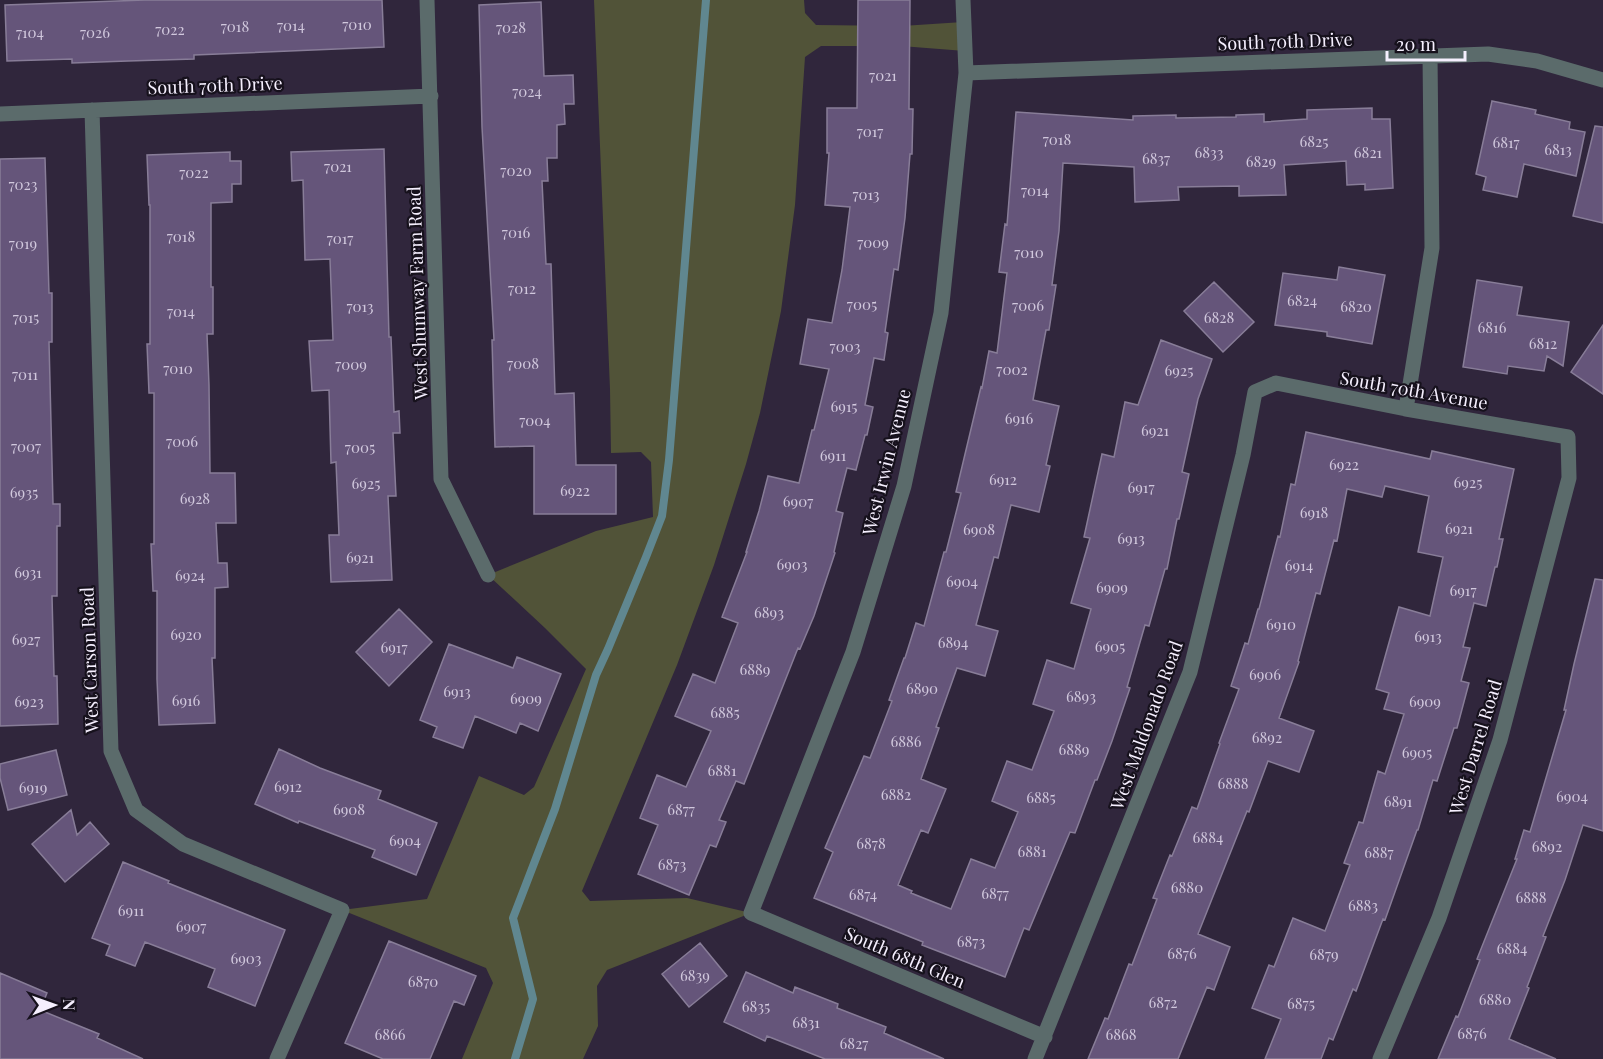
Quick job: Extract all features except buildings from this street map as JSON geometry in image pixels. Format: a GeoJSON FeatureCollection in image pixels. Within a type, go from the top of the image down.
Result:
{"type":"FeatureCollection","features":[{"type":"Feature","properties":{"kind":"street","name":"West Shumway Farm Road"},"geometry":{"type":"LineString","coordinates":[[428,0],[441,479],[488,575]]}},
{"type":"Feature","properties":{"kind":"street","name":"West Irwin Avenue"},"geometry":{"type":"LineString","coordinates":[[751,912],[853,652],[904,486],[941,313],[966,73],[963,0]]}},
{"type":"Feature","properties":{"kind":"street","name":"South 70th Drive"},"geometry":{"type":"LineString","coordinates":[[966,73],[1488,54],[1537,61],[1603,80]]}},
{"type":"Feature","properties":{"kind":"street"},"geometry":{"type":"LineString","coordinates":[[1406,409],[1432,248],[1430,55]]}},
{"type":"Feature","properties":{"kind":"street","name":"South 70th Drive"},"geometry":{"type":"LineString","coordinates":[[0,114],[431,96]]}},
{"type":"Feature","properties":{"kind":"street","name":"West Carson Road"},"geometry":{"type":"LineString","coordinates":[[92,110],[111,751],[136,810],[183,844],[342,910],[277,1059]]}},
{"type":"Feature","properties":{"kind":"street","name":"South 70th Avenue"},"geometry":{"type":"LineString","coordinates":[[1255,392],[1276,383],[1406,409],[1568,437]]}},
{"type":"Feature","properties":{"kind":"street","name":"West Maldonado Road"},"geometry":{"type":"LineString","coordinates":[[1035,1059],[1190,672],[1243,455],[1255,392]]}},
{"type":"Feature","properties":{"kind":"street","name":"West Darrel Road"},"geometry":{"type":"LineString","coordinates":[[1380,1059],[1439,918],[1500,740],[1569,478],[1568,437]]}},
{"type":"Feature","properties":{"kind":"street","name":"South 68th Glen"},"geometry":{"type":"LineString","coordinates":[[751,912],[1045,1037]]}},
{"type":"Feature","properties":{"kind":"green space"},"geometry":{"type":"Polygon","coordinates":[[[594,0],[804,0],[805,13],[816,25],[902,26],[963,22],[965,51],[901,46],[821,46],[805,57],[795,205],[781,311],[760,413],[714,565],[677,665],[582,891],[590,901],[687,898],[751,913],[607,970],[597,986],[598,1026],[583,1059],[462,1059],[493,983],[486,968],[342,910],[427,899],[479,776],[524,795],[534,787],[586,669],[488,575],[596,531],[653,517],[651,462],[641,452],[611,453],[594,0]]]}},
{"type":"Feature","properties":{"kind":"waterway"},"geometry":{"type":"LineString","coordinates":[[515,1059],[533,999],[513,918],[555,809],[596,675],[662,516],[669,460],[706,0]]}}]}
